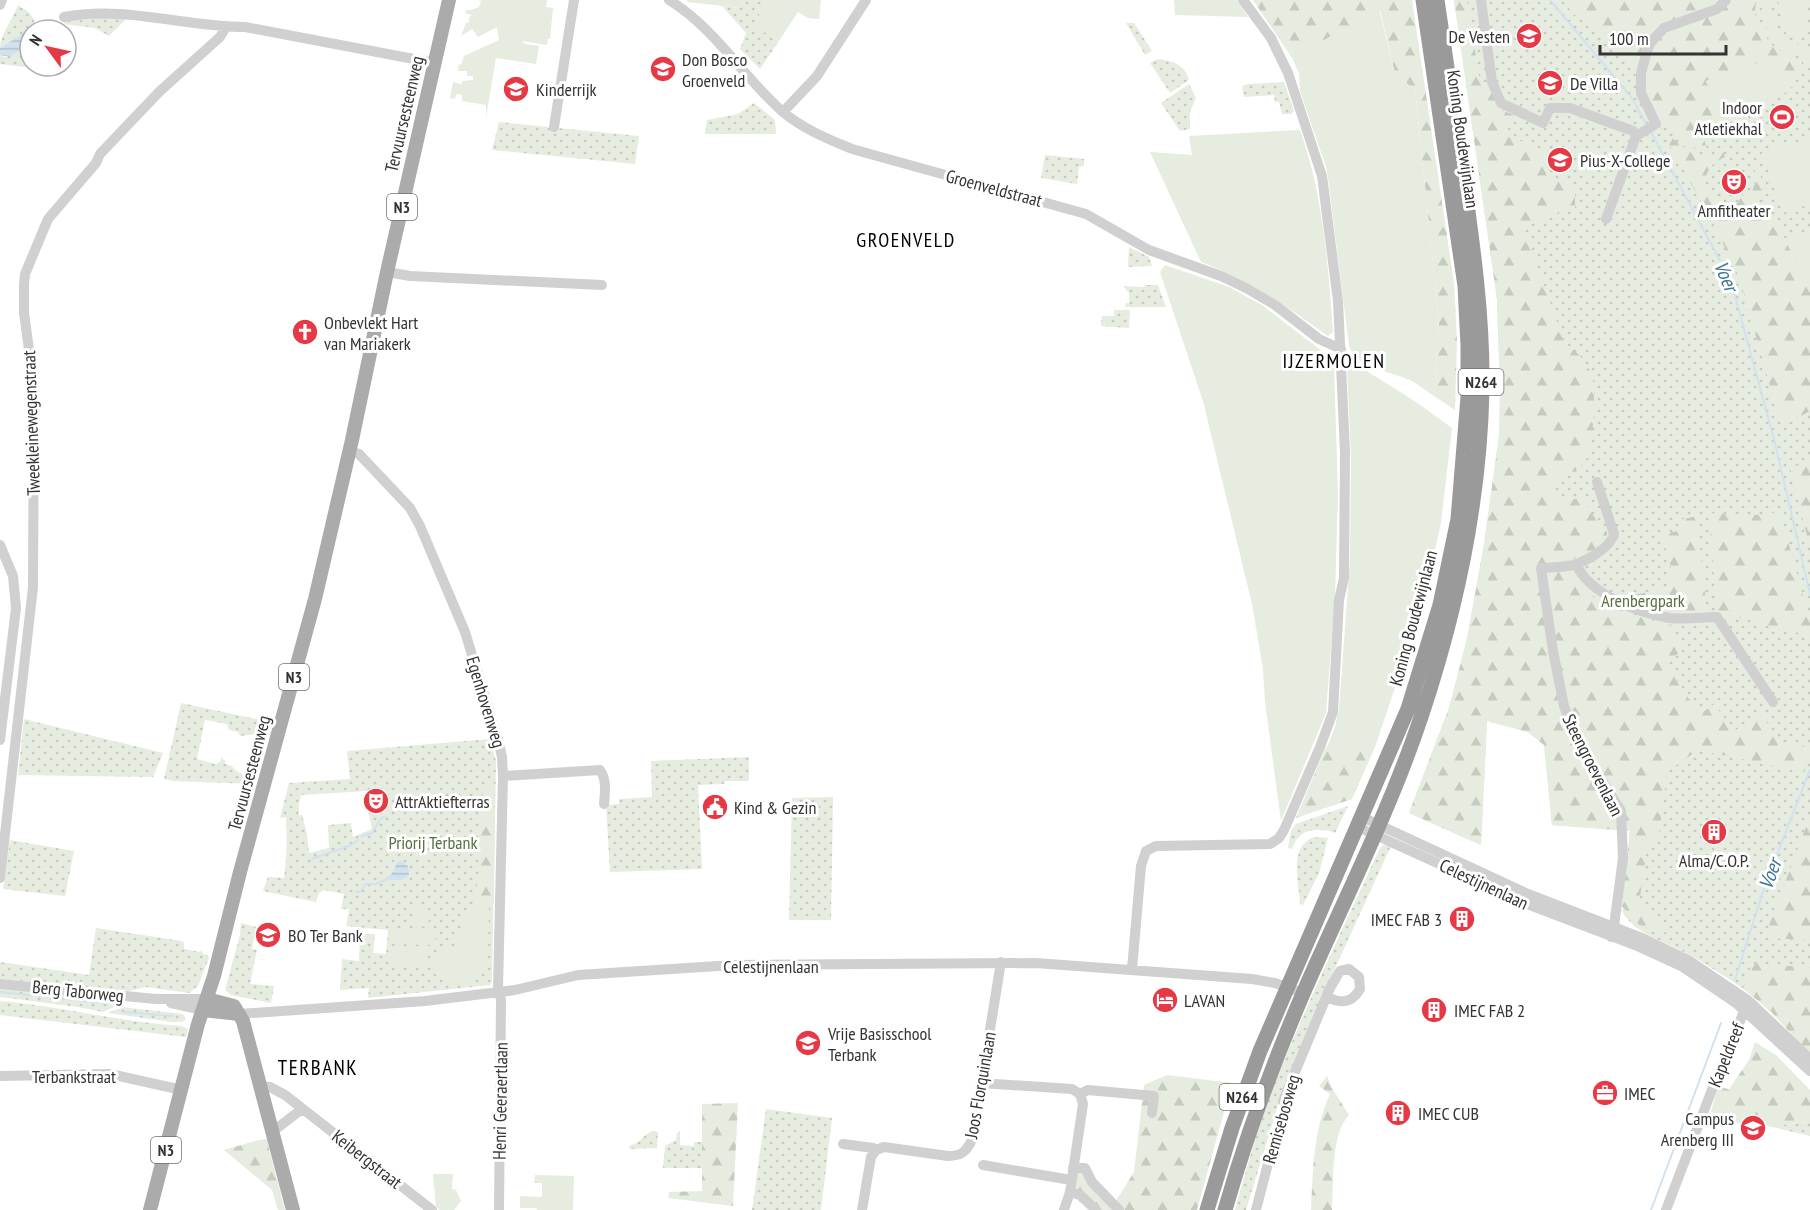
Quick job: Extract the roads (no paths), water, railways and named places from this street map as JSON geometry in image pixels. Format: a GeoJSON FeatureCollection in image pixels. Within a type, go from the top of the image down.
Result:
{"type":"FeatureCollection","features":[{"type":"Feature","properties":{"kind":"highway","name":"Koning Boudewijnlaan"},"geometry":{"type":"LineString","coordinates":[[1207,1210],[1242,1096],[1408,709],[1431,638],[1450,564],[1458,519],[1464,454],[1468,357],[1465,286],[1423,0]]}},
{"type":"Feature","properties":{"kind":"highway","name":"Koning Boudewijnlaan"},"geometry":{"type":"LineString","coordinates":[[1225,1210],[1257,1107],[1303,993],[1377,829],[1421,717],[1445,638],[1469,526],[1480,438],[1481,352],[1474,256],[1437,0]]}},
{"type":"Feature","properties":{"kind":"main road","name":"Tervuursesteenweg"},"geometry":{"type":"LineString","coordinates":[[150,1210],[315,599],[350,451],[387,272],[449,0]]}},
{"type":"Feature","properties":{"kind":"main road"},"geometry":{"type":"LineString","coordinates":[[205,1004],[234,1006],[243,1021],[293,1210]]}},
{"type":"Feature","properties":{"kind":"street"},"geometry":{"type":"LineString","coordinates":[[0,5],[2,0]]}},
{"type":"Feature","properties":{"kind":"street"},"geometry":{"type":"LineString","coordinates":[[554,127],[574,0]]}},
{"type":"Feature","properties":{"kind":"street","name":"Groenveldstraat"},"geometry":{"type":"LineString","coordinates":[[669,0],[700,23],[783,112],[807,128],[852,149],[1086,214],[1149,250],[1221,276],[1252,291],[1319,339],[1341,349]]}},
{"type":"Feature","properties":{"kind":"street"},"geometry":{"type":"LineString","coordinates":[[783,112],[817,76],[866,0]]}},
{"type":"Feature","properties":{"kind":"street"},"geometry":{"type":"LineString","coordinates":[[1132,969],[1141,866],[1146,851],[1156,846],[1270,844],[1276,841],[1281,835],[1320,747],[1333,712],[1339,600],[1344,578],[1345,452],[1341,349],[1333,252],[1320,167],[1288,73],[1271,38],[1243,0]]}},
{"type":"Feature","properties":{"kind":"street"},"geometry":{"type":"LineString","coordinates":[[1481,0],[1492,82],[1501,103],[1543,123],[1550,108],[1570,108],[1639,134]]}},
{"type":"Feature","properties":{"kind":"street"},"geometry":{"type":"LineString","coordinates":[[1606,219],[1639,134],[1656,124],[1641,93],[1644,61],[1651,42],[1672,23],[1717,9],[1726,0]]}},
{"type":"Feature","properties":{"kind":"street"},"geometry":{"type":"LineString","coordinates":[[64,16],[92,12],[263,29],[435,63]]}},
{"type":"Feature","properties":{"kind":"street","name":"Tweekleinewegenstraat"},"geometry":{"type":"LineString","coordinates":[[0,878],[33,587],[33,386],[23,294],[25,274],[48,219],[96,163],[100,154],[159,92],[220,37],[226,27]]}},
{"type":"Feature","properties":{"kind":"street"},"geometry":{"type":"LineString","coordinates":[[387,272],[410,276],[602,285]]}},
{"type":"Feature","properties":{"kind":"street","name":"Egenhovenweg"},"geometry":{"type":"LineString","coordinates":[[350,451],[358,454],[410,508],[420,526],[465,632],[502,757],[500,992]]}},
{"type":"Feature","properties":{"kind":"street"},"geometry":{"type":"LineString","coordinates":[[1597,482],[1614,534],[1606,548],[1576,564],[1579,571],[1597,590],[1613,600],[1671,618],[1717,617],[1773,702]]}},
{"type":"Feature","properties":{"kind":"street"},"geometry":{"type":"LineString","coordinates":[[0,545],[13,576],[16,608],[0,740]]}},
{"type":"Feature","properties":{"kind":"street","name":"Steengroevenlaan"},"geometry":{"type":"LineString","coordinates":[[1576,564],[1541,568],[1553,651],[1564,706],[1577,741],[1621,811],[1623,858],[1613,932]]}},
{"type":"Feature","properties":{"kind":"street"},"geometry":{"type":"LineString","coordinates":[[503,776],[600,770],[605,782],[604,804]]}},
{"type":"Feature","properties":{"kind":"street","name":"Celestijnenlaan"},"geometry":{"type":"LineString","coordinates":[[1360,822],[1527,904],[1613,932],[1642,938],[1688,960],[1747,1005],[1810,1059]]}},
{"type":"Feature","properties":{"kind":"street","name":"Celestijnenlaan"},"geometry":{"type":"LineString","coordinates":[[239,1014],[425,1001],[500,992],[578,975],[734,965],[1000,962],[1132,969],[1252,979],[1303,993]]}},
{"type":"Feature","properties":{"kind":"street","name":"Joos Florquinlaan"},"geometry":{"type":"LineString","coordinates":[[843,1144],[876,1150],[884,1148],[948,1156],[964,1153],[972,1140],[1000,962]]}},
{"type":"Feature","properties":{"kind":"street","name":"Berg Taborweg"},"geometry":{"type":"LineString","coordinates":[[0,984],[205,1004]]}},
{"type":"Feature","properties":{"kind":"street","name":"Henri Geeraertlaan"},"geometry":{"type":"LineString","coordinates":[[499,1210],[500,992]]}},
{"type":"Feature","properties":{"kind":"street","name":"Remisebosweg"},"geometry":{"type":"LineString","coordinates":[[1256,1210],[1271,1152],[1289,1104],[1283,1101],[1327,997]]}},
{"type":"Feature","properties":{"kind":"street","name":"Celestijnenlaan"},"geometry":{"type":"LineString","coordinates":[[1747,1005],[1810,1071]]}},
{"type":"Feature","properties":{"kind":"street","name":"Kapeldreef"},"geometry":{"type":"LineString","coordinates":[[1666,1210],[1747,1005]]}},
{"type":"Feature","properties":{"kind":"street","name":"Terbankstraat"},"geometry":{"type":"LineString","coordinates":[[0,1076],[102,1073],[182,1090]]}},
{"type":"Feature","properties":{"kind":"street"},"geometry":{"type":"LineString","coordinates":[[981,1083],[1072,1089],[1080,1094],[1083,1104],[1070,1192],[1064,1210]]}},
{"type":"Feature","properties":{"kind":"street","name":"Keibergstraat"},"geometry":{"type":"LineString","coordinates":[[261,1086],[270,1087],[302,1109],[432,1210]]}},
{"type":"Feature","properties":{"kind":"street"},"geometry":{"type":"LineString","coordinates":[[1080,1094],[1088,1090],[1158,1097],[1152,1113]]}},
{"type":"Feature","properties":{"kind":"street"},"geometry":{"type":"LineString","coordinates":[[272,1132],[302,1109]]}},
{"type":"Feature","properties":{"kind":"street"},"geometry":{"type":"LineString","coordinates":[[862,1210],[871,1157],[876,1150]]}},
{"type":"Feature","properties":{"kind":"street"},"geometry":{"type":"LineString","coordinates":[[983,1165],[1071,1180]]}},
{"type":"Feature","properties":{"kind":"street"},"geometry":{"type":"LineString","coordinates":[[1073,1168],[1085,1168],[1092,1182],[1119,1210]]}},
{"type":"Feature","properties":{"kind":"street"},"geometry":{"type":"LineString","coordinates":[[1070,1192],[1080,1195],[1096,1210]]}},
{"type":"Feature","properties":{"kind":"water"},"geometry":{"type":"Polygon","coordinates":[[[18,37],[18,51],[5,56],[0,55],[0,48],[18,37]]]}},
{"type":"Feature","properties":{"kind":"water"},"geometry":{"type":"Polygon","coordinates":[[[401,861],[408,866],[409,875],[402,880],[388,880],[386,878],[393,873],[397,862],[401,861]]]}},
{"type":"Feature","properties":{"kind":"waterway","name":"Voer"},"geometry":{"type":"LineString","coordinates":[[1550,0],[1632,98],[1646,124]]}},
{"type":"Feature","properties":{"kind":"waterway","name":"Voer"},"geometry":{"type":"LineString","coordinates":[[1651,132],[1731,281],[1775,443],[1810,594]]}},
{"type":"Feature","properties":{"kind":"waterway","name":"Voer"},"geometry":{"type":"LineString","coordinates":[[1735,980],[1764,888],[1810,770]]}},
{"type":"Feature","properties":{"kind":"waterway"},"geometry":{"type":"LineString","coordinates":[[362,836],[372,833],[381,818],[386,817]]}},
{"type":"Feature","properties":{"kind":"waterway"},"geometry":{"type":"LineString","coordinates":[[312,859],[351,845],[358,840]]}},
{"type":"Feature","properties":{"kind":"waterway"},"geometry":{"type":"LineString","coordinates":[[356,892],[360,892],[366,884],[376,884],[387,879]]}},
{"type":"Feature","properties":{"kind":"waterway"},"geometry":{"type":"LineString","coordinates":[[0,992],[105,1003]]}},
{"type":"Feature","properties":{"kind":"waterway"},"geometry":{"type":"LineString","coordinates":[[123,1012],[172,1016]]}},
{"type":"Feature","properties":{"kind":"waterway","name":"Voer"},"geometry":{"type":"LineString","coordinates":[[1651,1210],[1721,1023]]}},
{"type":"Feature","properties":{"kind":"place","name":"De Vesten"},"geometry":{"type":"Point","coordinates":[1529,36]}},
{"type":"Feature","properties":{"kind":"place","name":"Don Bosco Groenveld"},"geometry":{"type":"Point","coordinates":[663,69]}},
{"type":"Feature","properties":{"kind":"place","name":"De Villa"},"geometry":{"type":"Point","coordinates":[1550,83]}},
{"type":"Feature","properties":{"kind":"place","name":"Kinderrijk"},"geometry":{"type":"Point","coordinates":[516,89]}},
{"type":"Feature","properties":{"kind":"place","name":"Indoor Atletiekhal"},"geometry":{"type":"Point","coordinates":[1782,117]}},
{"type":"Feature","properties":{"kind":"place","name":"Pius-X-College"},"geometry":{"type":"Point","coordinates":[1560,160]}},
{"type":"Feature","properties":{"kind":"place","name":"Amfitheater"},"geometry":{"type":"Point","coordinates":[1734,182]}},
{"type":"Feature","properties":{"kind":"place","name":"Onbevlekt Hart van Mariakerk"},"geometry":{"type":"Point","coordinates":[305,332]}},
{"type":"Feature","properties":{"kind":"place","name":"AttrAktiefterras"},"geometry":{"type":"Point","coordinates":[376,801]}},
{"type":"Feature","properties":{"kind":"place","name":"Kind & Gezin"},"geometry":{"type":"Point","coordinates":[715,807]}},
{"type":"Feature","properties":{"kind":"place","name":"Alma/C.O.P."},"geometry":{"type":"Point","coordinates":[1714,832]}},
{"type":"Feature","properties":{"kind":"place","name":"IMEC FAB 3"},"geometry":{"type":"Point","coordinates":[1462,919]}},
{"type":"Feature","properties":{"kind":"place","name":"BO Ter Bank"},"geometry":{"type":"Point","coordinates":[268,935]}},
{"type":"Feature","properties":{"kind":"place","name":"LAVAN"},"geometry":{"type":"Point","coordinates":[1165,1000]}},
{"type":"Feature","properties":{"kind":"place","name":"IMEC FAB 2"},"geometry":{"type":"Point","coordinates":[1434,1010]}},
{"type":"Feature","properties":{"kind":"place","name":"Vrije Basisschool Terbank"},"geometry":{"type":"Point","coordinates":[808,1043]}},
{"type":"Feature","properties":{"kind":"place","name":"IMEC"},"geometry":{"type":"Point","coordinates":[1605,1093]}},
{"type":"Feature","properties":{"kind":"place","name":"IMEC CUB"},"geometry":{"type":"Point","coordinates":[1398,1113]}},
{"type":"Feature","properties":{"kind":"place","name":"Campus Arenberg III"},"geometry":{"type":"Point","coordinates":[1753,1128]}},
{"type":"Feature","properties":{"kind":"district","name":"GROENVELD"},"geometry":{"type":"Point","coordinates":[906,240]}},
{"type":"Feature","properties":{"kind":"district","name":"IJZERMOLEN"},"geometry":{"type":"Point","coordinates":[1334,361]}},
{"type":"Feature","properties":{"kind":"district","name":"TERBANK"},"geometry":{"type":"Point","coordinates":[318,1067]}},
{"type":"Feature","properties":{"kind":"park label","name":"Arenbergpark"},"geometry":{"type":"Point","coordinates":[1643,600]}},
{"type":"Feature","properties":{"kind":"park label","name":"Priorij Terbank"},"geometry":{"type":"Point","coordinates":[433,842]}}]}
